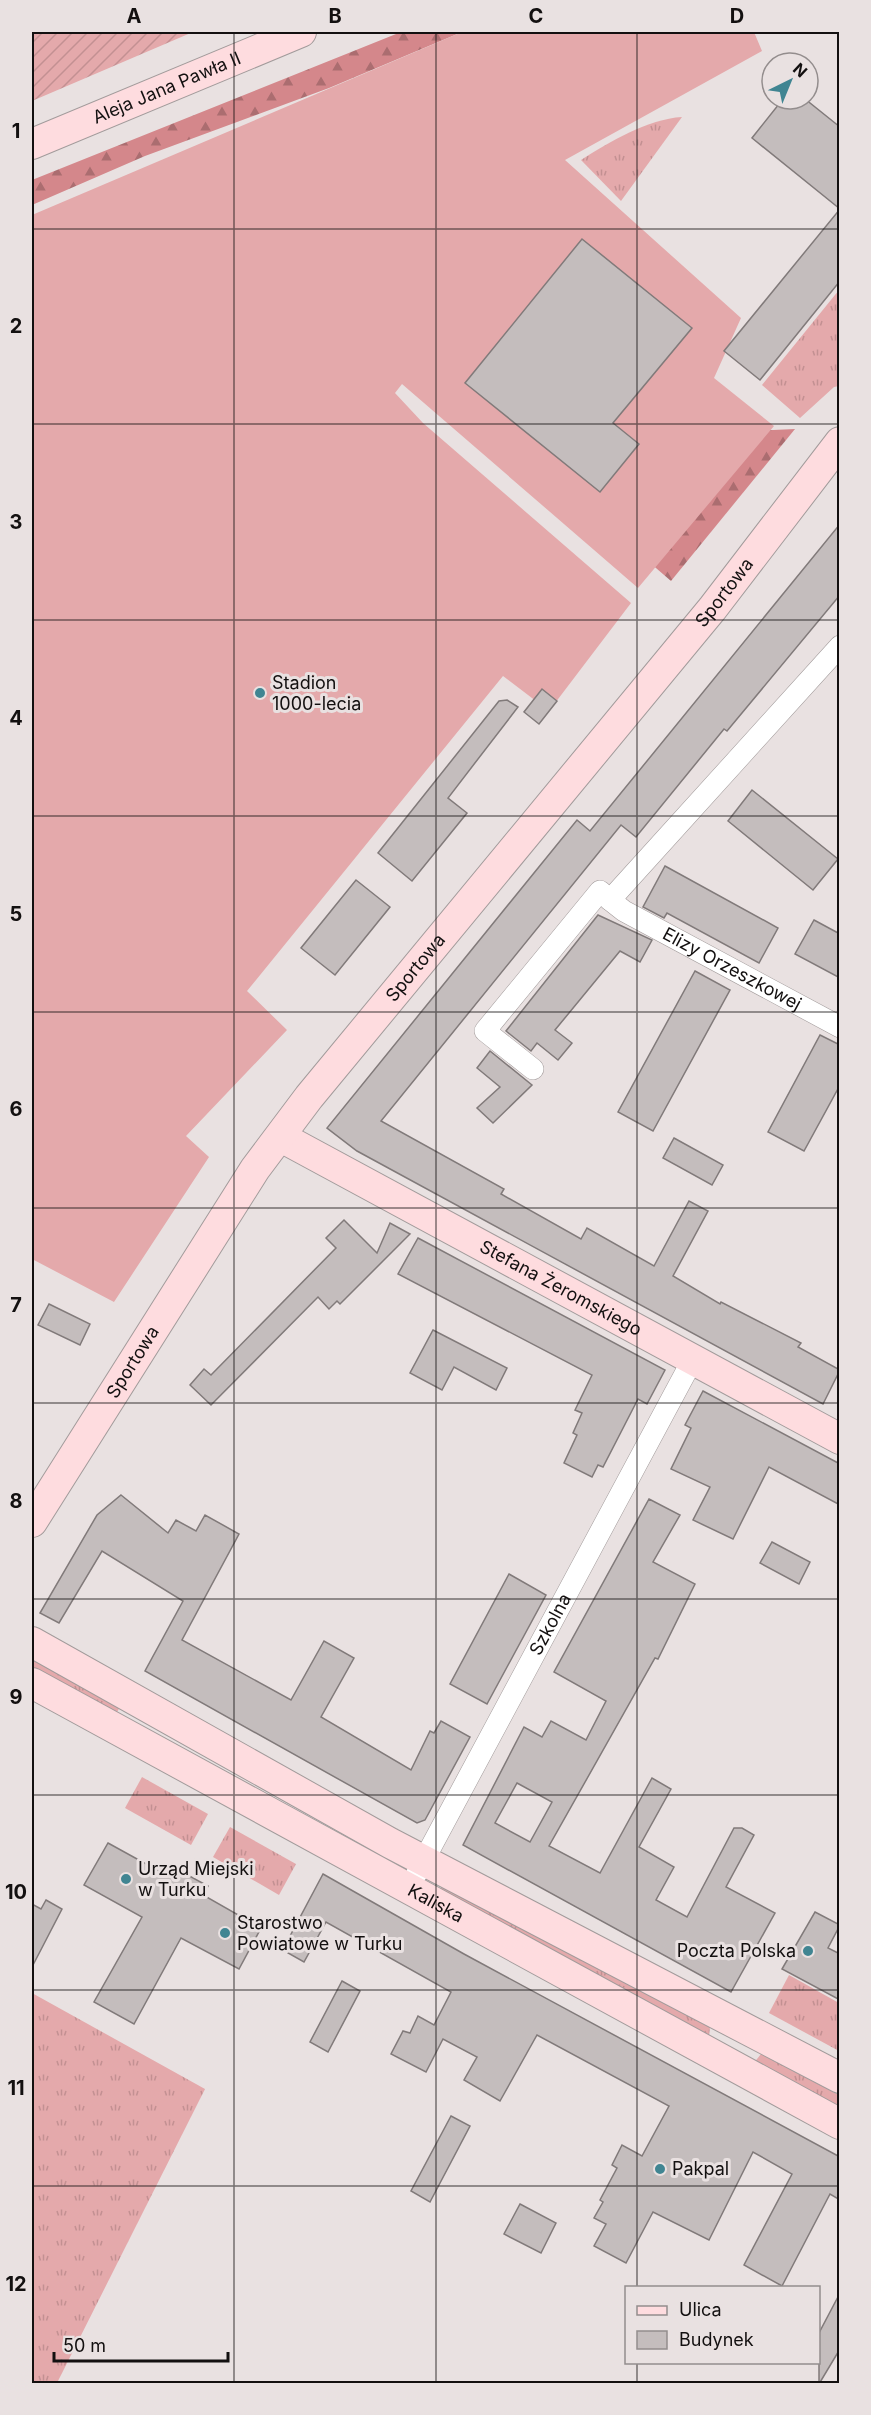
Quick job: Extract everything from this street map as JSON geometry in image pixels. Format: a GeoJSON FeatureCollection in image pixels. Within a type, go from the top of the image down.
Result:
{"type":"FeatureCollection","features":[{"type":"Feature","properties":{"kind":"street","name":"Aleja Jana Pawła II"},"geometry":{"type":"LineString","coordinates":[[32,144],[301,32]]}},
{"type":"Feature","properties":{"kind":"street","name":"Sportowa"},"geometry":{"type":"LineString","coordinates":[[32,1522],[255,1169],[309,1097],[712,609],[840,442]]}},
{"type":"Feature","properties":{"kind":"street"},"geometry":{"type":"LineString","coordinates":[[533,1069],[485,1031],[600,891],[617,905],[840,646]]}},
{"type":"Feature","properties":{"kind":"street","name":"Elizy Orzeszkowej"},"geometry":{"type":"LineString","coordinates":[[617,905],[840,1027]]}},
{"type":"Feature","properties":{"kind":"street","name":"Stefana Żeromskiego"},"geometry":{"type":"LineString","coordinates":[[281,1137],[840,1439]]}},
{"type":"Feature","properties":{"kind":"street","name":"Szkolna"},"geometry":{"type":"LineString","coordinates":[[408,1889],[693,1359]]}},
{"type":"Feature","properties":{"kind":"street","name":"Kaliska"},"geometry":{"type":"LineString","coordinates":[[32,1642],[424,1860],[840,2078]]}},
{"type":"Feature","properties":{"kind":"street","name":"Kaliska"},"geometry":{"type":"LineString","coordinates":[[32,1683],[840,2124]]}},
{"type":"Feature","properties":{"kind":"street"},"geometry":{"type":"LineString","coordinates":[[130,1737],[148,1707]]}},
{"type":"Feature","properties":{"kind":"street"},"geometry":{"type":"LineString","coordinates":[[732,2066],[751,2030]]}},
{"type":"Feature","properties":{"kind":"green space"},"geometry":{"type":"Polygon","coordinates":[[[32,32],[193,32],[32,101],[32,32]]]}},
{"type":"Feature","properties":{"kind":"green space"},"geometry":{"type":"Polygon","coordinates":[[[401,32],[462,32],[329,88],[145,156],[32,205],[32,180],[401,32]]]}},
{"type":"Feature","properties":{"kind":"green space","name":"Stadion 1000-lecia"},"geometry":{"type":"Polygon","coordinates":[[[462,32],[754,32],[762,51],[565,160],[741,318],[714,378],[774,426],[638,588],[402,384],[395,393],[423,423],[631,603],[549,711],[503,676],[247,991],[287,1030],[186,1136],[209,1157],[114,1302],[32,1259],[32,215],[462,32]]]}},
{"type":"Feature","properties":{"kind":"green space"},"geometry":{"type":"Polygon","coordinates":[[[682,117],[621,201],[581,160],[616,139],[642,127],[682,117]]]}},
{"type":"Feature","properties":{"kind":"green space"},"geometry":{"type":"Polygon","coordinates":[[[839,290],[839,386],[834,387],[800,418],[762,385],[839,290]]]}},
{"type":"Feature","properties":{"kind":"green space"},"geometry":{"type":"Polygon","coordinates":[[[795,429],[671,581],[649,562],[753,431],[795,429]]]}},
{"type":"Feature","properties":{"kind":"green space"},"geometry":{"type":"Polygon","coordinates":[[[32,1652],[121,1705],[116,1714],[32,1674],[32,1652]]]}},
{"type":"Feature","properties":{"kind":"green space"},"geometry":{"type":"Polygon","coordinates":[[[142,1777],[208,1814],[191,1845],[125,1808],[142,1777]]]}},
{"type":"Feature","properties":{"kind":"green space"},"geometry":{"type":"Polygon","coordinates":[[[230,1827],[296,1864],[279,1895],[213,1857],[230,1827]]]}},
{"type":"Feature","properties":{"kind":"green space"},"geometry":{"type":"Polygon","coordinates":[[[444,1884],[710,2027],[709,2036],[440,1890],[444,1884]]]}},
{"type":"Feature","properties":{"kind":"green space"},"geometry":{"type":"Polygon","coordinates":[[[789,1975],[839,2003],[839,2051],[769,2013],[789,1975]]]}},
{"type":"Feature","properties":{"kind":"green space"},"geometry":{"type":"Polygon","coordinates":[[[32,1993],[205,2089],[57,2383],[32,2383],[32,1993]]]}},
{"type":"Feature","properties":{"kind":"green space"},"geometry":{"type":"Polygon","coordinates":[[[761,2054],[839,2095],[839,2117],[753,2064],[761,2054]]]}},
{"type":"Feature","properties":{"kind":"building"},"geometry":{"type":"Polygon","coordinates":[[[773,111],[820,111],[840,127],[840,209],[752,138],[773,111]]]}},
{"type":"Feature","properties":{"kind":"building"},"geometry":{"type":"Polygon","coordinates":[[[840,209],[840,281],[760,380],[724,351],[840,209]]]}},
{"type":"Feature","properties":{"kind":"building"},"geometry":{"type":"Polygon","coordinates":[[[582,239],[692,328],[613,423],[639,444],[600,492],[465,383],[582,239]]]}},
{"type":"Feature","properties":{"kind":"building"},"geometry":{"type":"Polygon","coordinates":[[[840,524],[840,595],[727,731],[724,729],[636,837],[621,825],[381,1121],[504,1189],[501,1194],[581,1239],[587,1228],[654,1266],[689,1201],[708,1211],[673,1276],[720,1304],[721,1302],[801,1343],[798,1347],[840,1370],[823,1404],[357,1151],[327,1128],[577,820],[590,831],[840,524]]]}},
{"type":"Feature","properties":{"kind":"building"},"geometry":{"type":"Polygon","coordinates":[[[542,689],[557,701],[539,724],[524,712],[542,689]]]}},
{"type":"Feature","properties":{"kind":"building"},"geometry":{"type":"Polygon","coordinates":[[[507,700],[518,707],[448,798],[467,813],[412,881],[378,853],[499,701],[507,700]]]}},
{"type":"Feature","properties":{"kind":"building"},"geometry":{"type":"Polygon","coordinates":[[[752,790],[838,859],[813,890],[728,821],[752,790]]]}},
{"type":"Feature","properties":{"kind":"building"},"geometry":{"type":"Polygon","coordinates":[[[665,866],[778,928],[759,963],[667,913],[664,918],[643,907],[665,866]]]}},
{"type":"Feature","properties":{"kind":"building"},"geometry":{"type":"Polygon","coordinates":[[[356,880],[390,907],[335,975],[301,948],[356,880]]]}},
{"type":"Feature","properties":{"kind":"building"},"geometry":{"type":"Polygon","coordinates":[[[598,915],[652,940],[640,962],[620,951],[555,1030],[572,1043],[558,1060],[537,1043],[531,1051],[506,1031],[598,915]]]}},
{"type":"Feature","properties":{"kind":"building"},"geometry":{"type":"Polygon","coordinates":[[[814,920],[840,934],[840,978],[795,954],[814,920]]]}},
{"type":"Feature","properties":{"kind":"building"},"geometry":{"type":"Polygon","coordinates":[[[695,971],[730,990],[653,1131],[618,1112],[695,971]]]}},
{"type":"Feature","properties":{"kind":"building"},"geometry":{"type":"Polygon","coordinates":[[[820,1035],[840,1045],[840,1085],[804,1151],[768,1132],[820,1035]]]}},
{"type":"Feature","properties":{"kind":"building"},"geometry":{"type":"Polygon","coordinates":[[[490,1051],[532,1085],[493,1123],[477,1108],[500,1087],[477,1068],[490,1051]]]}},
{"type":"Feature","properties":{"kind":"building"},"geometry":{"type":"Polygon","coordinates":[[[674,1138],[723,1165],[712,1185],[663,1158],[674,1138]]]}},
{"type":"Feature","properties":{"kind":"building"},"geometry":{"type":"Polygon","coordinates":[[[344,1220],[377,1253],[390,1223],[410,1234],[340,1304],[337,1301],[329,1309],[318,1297],[211,1405],[190,1385],[204,1369],[211,1375],[336,1248],[326,1238],[344,1220]]]}},
{"type":"Feature","properties":{"kind":"building"},"geometry":{"type":"Polygon","coordinates":[[[418,1238],[665,1370],[647,1404],[638,1399],[603,1467],[598,1465],[592,1477],[564,1463],[577,1435],[573,1433],[582,1413],[575,1410],[592,1375],[398,1274],[418,1238]]]}},
{"type":"Feature","properties":{"kind":"building"},"geometry":{"type":"Polygon","coordinates":[[[49,1304],[90,1324],[80,1345],[38,1325],[49,1304]]]}},
{"type":"Feature","properties":{"kind":"building"},"geometry":{"type":"Polygon","coordinates":[[[433,1330],[507,1368],[496,1390],[454,1367],[442,1390],[410,1373],[433,1330]]]}},
{"type":"Feature","properties":{"kind":"building"},"geometry":{"type":"Polygon","coordinates":[[[703,1391],[840,1464],[840,1505],[769,1467],[733,1539],[693,1520],[710,1487],[671,1469],[691,1428],[685,1425],[703,1391]]]}},
{"type":"Feature","properties":{"kind":"building"},"geometry":{"type":"Polygon","coordinates":[[[121,1495],[168,1533],[176,1520],[196,1531],[205,1515],[239,1534],[182,1640],[291,1700],[324,1641],[354,1658],[321,1717],[411,1770],[430,1731],[434,1733],[441,1721],[470,1737],[425,1820],[417,1823],[145,1671],[183,1601],[102,1551],[59,1623],[40,1613],[97,1515],[121,1495]]]}},
{"type":"Feature","properties":{"kind":"building"},"geometry":{"type":"Polygon","coordinates":[[[649,1499],[680,1515],[653,1562],[695,1584],[658,1659],[655,1658],[549,1846],[600,1873],[652,1778],[671,1789],[639,1847],[674,1867],[656,1900],[687,1917],[734,1828],[742,1828],[754,1835],[726,1887],[775,1913],[731,1992],[463,1845],[524,1727],[542,1737],[551,1721],[586,1740],[606,1701],[554,1672],[649,1499]],[[517,1783],[495,1823],[530,1842],[552,1802],[517,1783]]]}},
{"type":"Feature","properties":{"kind":"building"},"geometry":{"type":"Polygon","coordinates":[[[772,1542],[810,1562],[799,1584],[760,1563],[772,1542]]]}},
{"type":"Feature","properties":{"kind":"building"},"geometry":{"type":"Polygon","coordinates":[[[509,1574],[546,1595],[487,1704],[450,1684],[509,1574]]]}},
{"type":"Feature","properties":{"kind":"building"},"geometry":{"type":"Polygon","coordinates":[[[108,1843],[166,1875],[171,1866],[208,1886],[203,1895],[261,1928],[239,1969],[181,1938],[134,2024],[94,2002],[142,1917],[84,1885],[108,1843]]]}},
{"type":"Feature","properties":{"kind":"building"},"geometry":{"type":"Polygon","coordinates":[[[323,1874],[464,1954],[840,2157],[840,2200],[830,2194],[782,2286],[744,2265],[792,2174],[753,2152],[709,2240],[653,2212],[626,2263],[594,2246],[606,2224],[594,2218],[603,2202],[600,2200],[617,2168],[612,2165],[622,2145],[642,2156],[669,2106],[537,2035],[500,2101],[464,2080],[477,2057],[443,2039],[426,2072],[391,2054],[403,2031],[410,2033],[418,2016],[434,2025],[451,1992],[326,1922],[304,1962],[288,1953],[294,1941],[289,1938],[323,1874]]]}},
{"type":"Feature","properties":{"kind":"building"},"geometry":{"type":"Polygon","coordinates":[[[46,1900],[62,1909],[32,1967],[32,1904],[41,1909],[46,1900]]]}},
{"type":"Feature","properties":{"kind":"building","name":"Poczta Polska"},"geometry":{"type":"Polygon","coordinates":[[[815,1912],[840,1925],[828,1948],[840,1954],[840,2000],[782,1969],[815,1912]]]}},
{"type":"Feature","properties":{"kind":"building"},"geometry":{"type":"Polygon","coordinates":[[[342,1981],[360,1991],[328,2052],[310,2042],[342,1981]]]}},
{"type":"Feature","properties":{"kind":"building"},"geometry":{"type":"Polygon","coordinates":[[[451,2116],[470,2126],[430,2202],[411,2191],[451,2116]]]}},
{"type":"Feature","properties":{"kind":"building"},"geometry":{"type":"Polygon","coordinates":[[[520,2204],[556,2223],[541,2253],[504,2234],[520,2204]]]}},
{"type":"Feature","properties":{"kind":"building"},"geometry":{"type":"Polygon","coordinates":[[[840,2293],[840,2349],[819,2384],[820,2364],[820,2331],[840,2293]]]}},
{"type":"Feature","properties":{"kind":"place","name":"Stadion 1000-lecia"},"geometry":{"type":"Point","coordinates":[260,693]}},
{"type":"Feature","properties":{"kind":"place","name":"Urząd Miejski w Turku"},"geometry":{"type":"Point","coordinates":[126,1879]}},
{"type":"Feature","properties":{"kind":"place","name":"Starostwo Powiatowe w Turku"},"geometry":{"type":"Point","coordinates":[225,1933]}},
{"type":"Feature","properties":{"kind":"place","name":"Poczta Polska"},"geometry":{"type":"Point","coordinates":[808,1951]}},
{"type":"Feature","properties":{"kind":"place","name":"Pakpal"},"geometry":{"type":"Point","coordinates":[660,2169]}}]}
